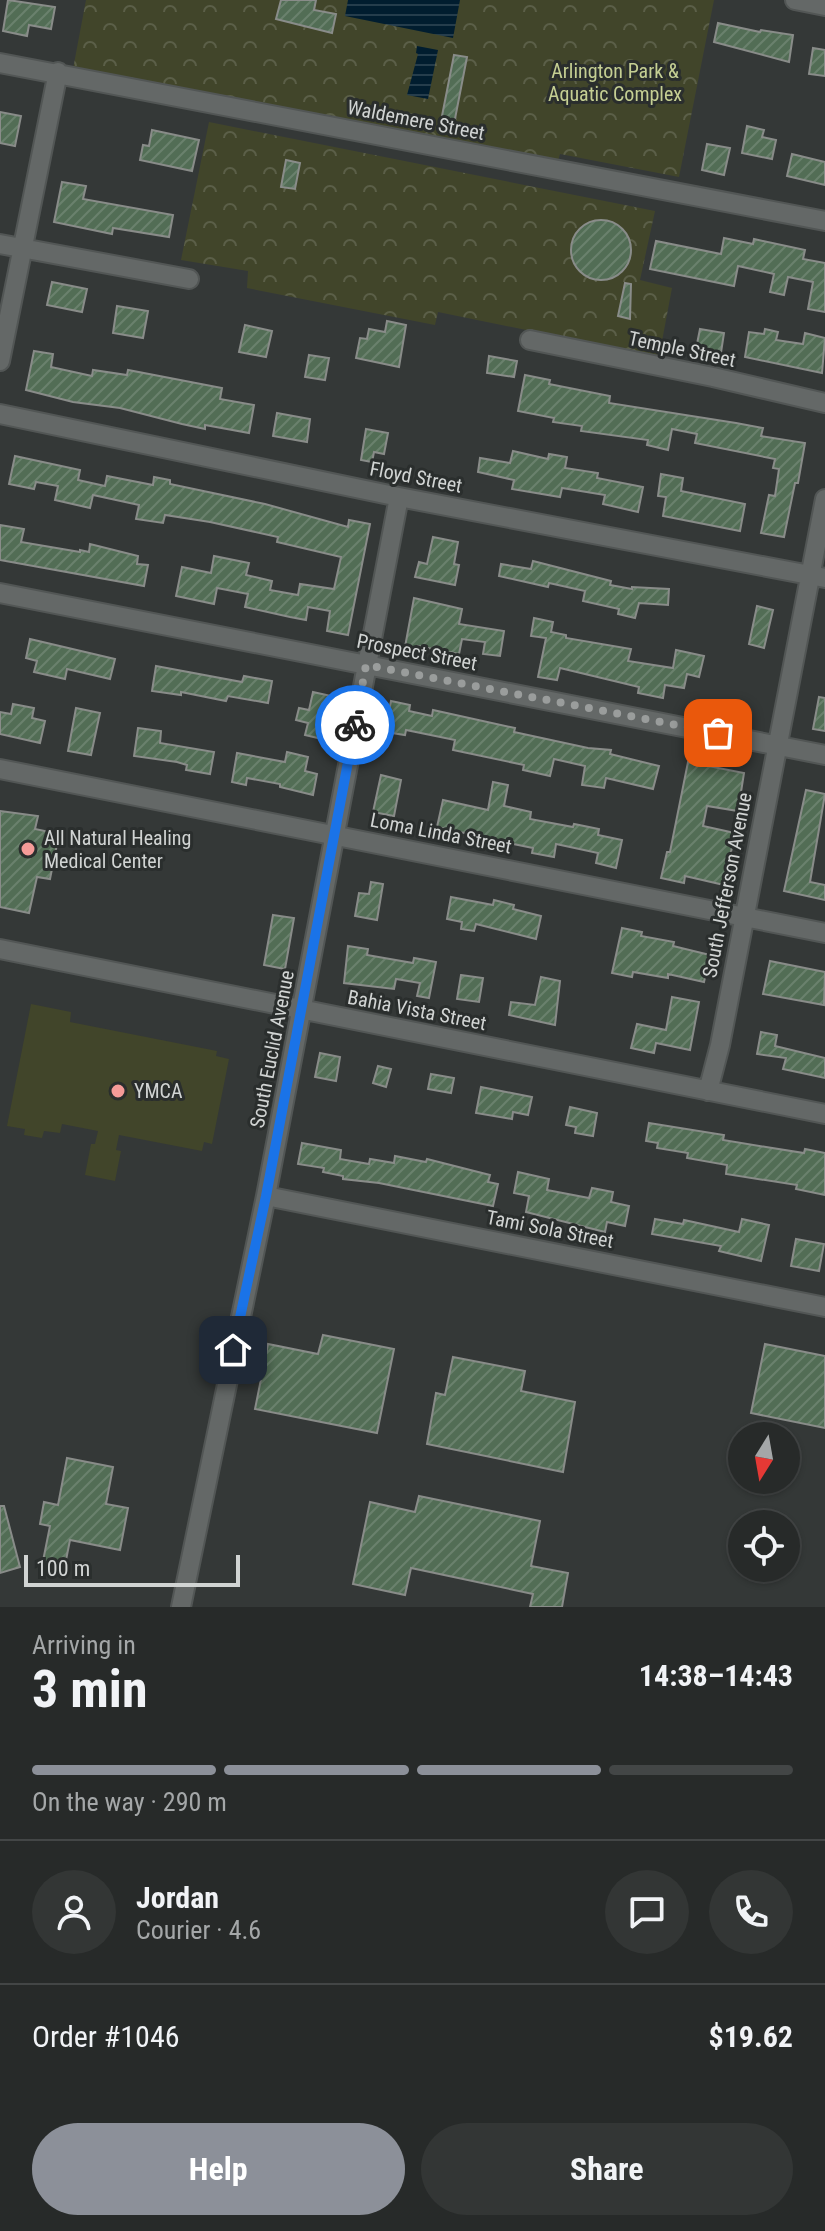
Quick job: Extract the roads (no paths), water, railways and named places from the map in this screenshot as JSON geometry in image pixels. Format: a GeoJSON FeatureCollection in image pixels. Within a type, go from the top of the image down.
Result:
{"type":"FeatureCollection","features":[{"type":"Feature","properties":{"kind":"street"},"geometry":{"type":"LineString","coordinates":[[795,0],[825,6]]}},
{"type":"Feature","properties":{"kind":"street","name":"Waldemere Street"},"geometry":{"type":"LineString","coordinates":[[0,63],[825,221]]}},
{"type":"Feature","properties":{"kind":"street"},"geometry":{"type":"LineString","coordinates":[[0,361],[58,72]]}},
{"type":"Feature","properties":{"kind":"street"},"geometry":{"type":"LineString","coordinates":[[0,244],[189,279]]}},
{"type":"Feature","properties":{"kind":"street","name":"Temple Street"},"geometry":{"type":"LineString","coordinates":[[530,340],[825,403]]}},
{"type":"Feature","properties":{"kind":"street","name":"Floyd Street"},"geometry":{"type":"LineString","coordinates":[[0,414],[399,497],[817,577]]}},
{"type":"Feature","properties":{"kind":"street","name":"South Euclid Avenue"},"geometry":{"type":"LineString","coordinates":[[181,1607],[303,1010],[333,834],[399,497]]}},
{"type":"Feature","properties":{"kind":"street","name":"South Jefferson Avenue"},"geometry":{"type":"LineString","coordinates":[[708,1091],[720,1045],[776,745],[817,577],[825,499]]}},
{"type":"Feature","properties":{"kind":"street","name":"Prospect Street"},"geometry":{"type":"LineString","coordinates":[[0,593],[825,755]]}},
{"type":"Feature","properties":{"kind":"street","name":"Loma Linda Street"},"geometry":{"type":"LineString","coordinates":[[0,769],[825,933]]}},
{"type":"Feature","properties":{"kind":"street","name":"Bahia Vista Street"},"geometry":{"type":"LineString","coordinates":[[0,949],[825,1114]]}},
{"type":"Feature","properties":{"kind":"street","name":"Tami Sola Street"},"geometry":{"type":"LineString","coordinates":[[266,1196],[825,1307]]}},
{"type":"Feature","properties":{"kind":"water"},"geometry":{"type":"Polygon","coordinates":[[[348,0],[460,0],[453,38],[345,16],[348,0]]]}},
{"type":"Feature","properties":{"kind":"water"},"geometry":{"type":"Polygon","coordinates":[[[417,46],[438,50],[428,99],[407,95],[418,54],[417,46]]]}},
{"type":"Feature","properties":{"kind":"place","name":"All Natural Healing Medical Center"},"geometry":{"type":"Point","coordinates":[28,849]}},
{"type":"Feature","properties":{"kind":"place","name":"YMCA"},"geometry":{"type":"Point","coordinates":[118,1091]}},
{"type":"Feature","properties":{"kind":"park label","name":"Arlington Park & Aquatic Complex"},"geometry":{"type":"Point","coordinates":[615,82]}}]}
